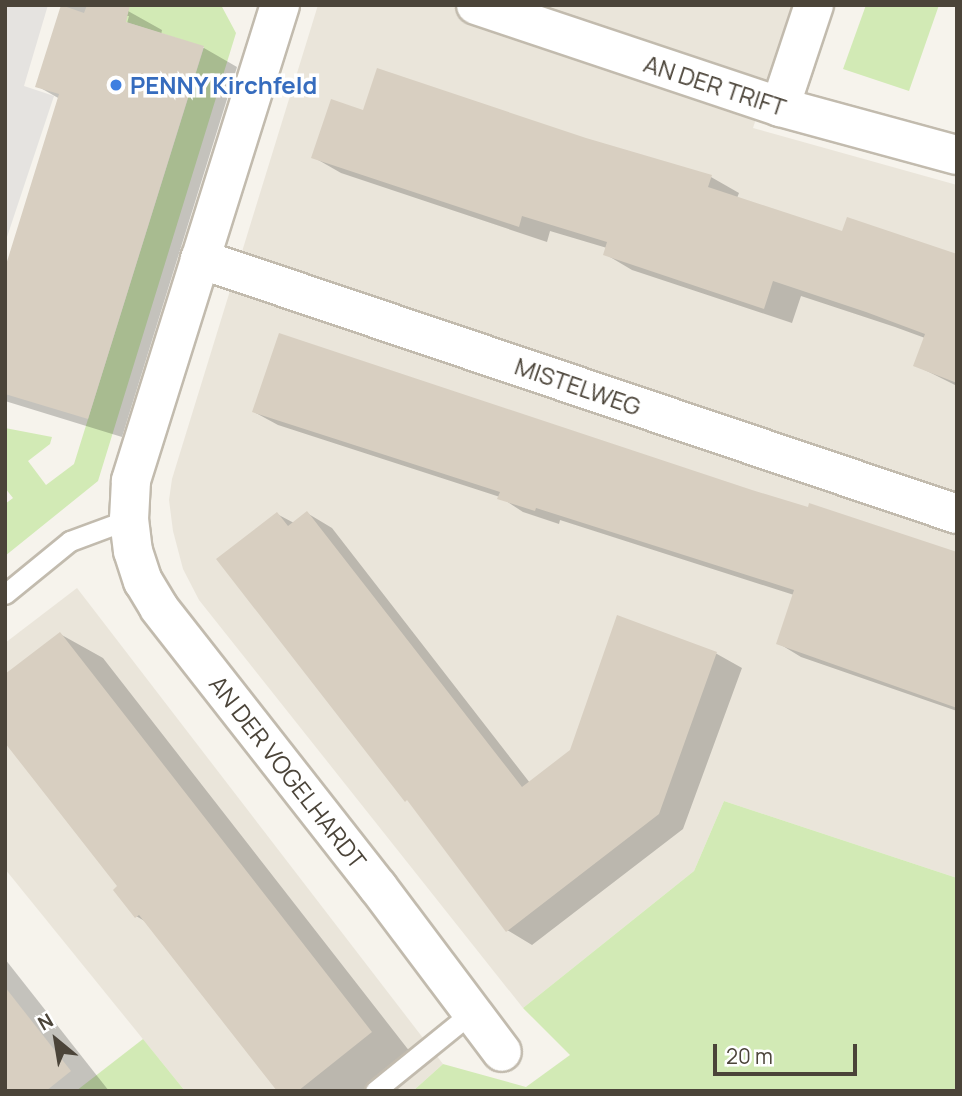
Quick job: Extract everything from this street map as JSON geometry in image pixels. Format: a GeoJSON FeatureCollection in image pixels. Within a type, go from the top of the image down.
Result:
{"type":"FeatureCollection","features":[{"type":"Feature","properties":{"kind":"street","name":"AN DER VOGELHARDT"},"geometry":{"type":"LineString","coordinates":[[279,5],[131,481],[129,519],[140,571],[159,608],[378,887],[502,1052]]}},
{"type":"Feature","properties":{"kind":"street","name":"AN DER TRIFT"},"geometry":{"type":"LineString","coordinates":[[476,5],[780,107],[957,155]]}},
{"type":"Feature","properties":{"kind":"street"},"geometry":{"type":"LineString","coordinates":[[780,107],[814,5]]}},
{"type":"Feature","properties":{"kind":"street","name":"MISTELWEG"},"geometry":{"type":"LineString","coordinates":[[200,259],[957,514]]}},
{"type":"Feature","properties":{"kind":"lane"},"geometry":{"type":"LineString","coordinates":[[5,594],[70,541],[129,519]]}},
{"type":"Feature","properties":{"kind":"lane"},"geometry":{"type":"LineString","coordinates":[[375,1091],[471,1013]]}},
{"type":"Feature","properties":{"kind":"shaded area"},"geometry":{"type":"Polygon","coordinates":[[[5,5],[48,5],[24,86],[54,96],[5,243],[5,5]]]}},
{"type":"Feature","properties":{"kind":"shaded area"},"geometry":{"type":"Polygon","coordinates":[[[318,5],[793,5],[753,128],[957,185],[957,878],[724,801],[694,871],[523,1008],[199,600],[183,569],[173,531],[169,500],[172,479],[318,5]]]}},
{"type":"Feature","properties":{"kind":"shaded area"},"geometry":{"type":"Polygon","coordinates":[[[77,588],[443,1064],[413,1091],[185,1091],[5,869],[5,643],[77,588]]]}},
{"type":"Feature","properties":{"kind":"green space"},"geometry":{"type":"Polygon","coordinates":[[[116,5],[221,5],[236,33],[98,481],[5,556],[5,504],[13,498],[5,488],[5,428],[52,437],[50,444],[28,461],[46,485],[74,464],[204,47],[126,22],[116,5]]]}},
{"type":"Feature","properties":{"kind":"green space"},"geometry":{"type":"Polygon","coordinates":[[[866,5],[939,5],[909,91],[843,69],[866,5]]]}},
{"type":"Feature","properties":{"kind":"green space"},"geometry":{"type":"Polygon","coordinates":[[[724,801],[957,878],[957,1091],[413,1091],[443,1064],[526,1087],[570,1055],[523,1008],[694,871],[724,801]]]}},
{"type":"Feature","properties":{"kind":"green space"},"geometry":{"type":"Polygon","coordinates":[[[143,1039],[185,1091],[76,1091],[143,1039]]]}},
{"type":"Feature","properties":{"kind":"building"},"geometry":{"type":"Polygon","coordinates":[[[61,5],[84,13],[87,5],[130,5],[126,22],[204,46],[88,419],[5,394],[5,268],[59,94],[35,87],[61,5]]]}},
{"type":"Feature","properties":{"kind":"building"},"geometry":{"type":"Polygon","coordinates":[[[377,68],[586,138],[712,175],[708,187],[842,231],[847,217],[957,254],[957,383],[913,366],[925,334],[866,312],[773,281],[764,309],[603,255],[607,242],[522,216],[519,227],[311,158],[331,99],[363,110],[377,68]]]}},
{"type":"Feature","properties":{"kind":"building"},"geometry":{"type":"Polygon","coordinates":[[[279,333],[752,490],[808,507],[809,503],[957,552],[957,708],[776,644],[794,590],[536,508],[535,511],[497,499],[500,492],[252,412],[279,333]]]}},
{"type":"Feature","properties":{"kind":"building"},"geometry":{"type":"Polygon","coordinates":[[[307,511],[522,787],[570,750],[617,615],[717,652],[659,814],[506,932],[407,800],[405,802],[216,559],[277,512],[288,526],[307,511]]]}},
{"type":"Feature","properties":{"kind":"building"},"geometry":{"type":"Polygon","coordinates":[[[60,632],[372,1032],[298,1091],[277,1091],[139,915],[135,918],[113,890],[117,886],[5,743],[5,674],[60,632]]]}},
{"type":"Feature","properties":{"kind":"building"},"geometry":{"type":"Polygon","coordinates":[[[5,987],[71,1071],[46,1091],[5,1091],[5,987]]]}},
{"type":"Feature","properties":{"kind":"place","name":"PENNY Kirchfeld"},"geometry":{"type":"Point","coordinates":[116,85]}}]}
